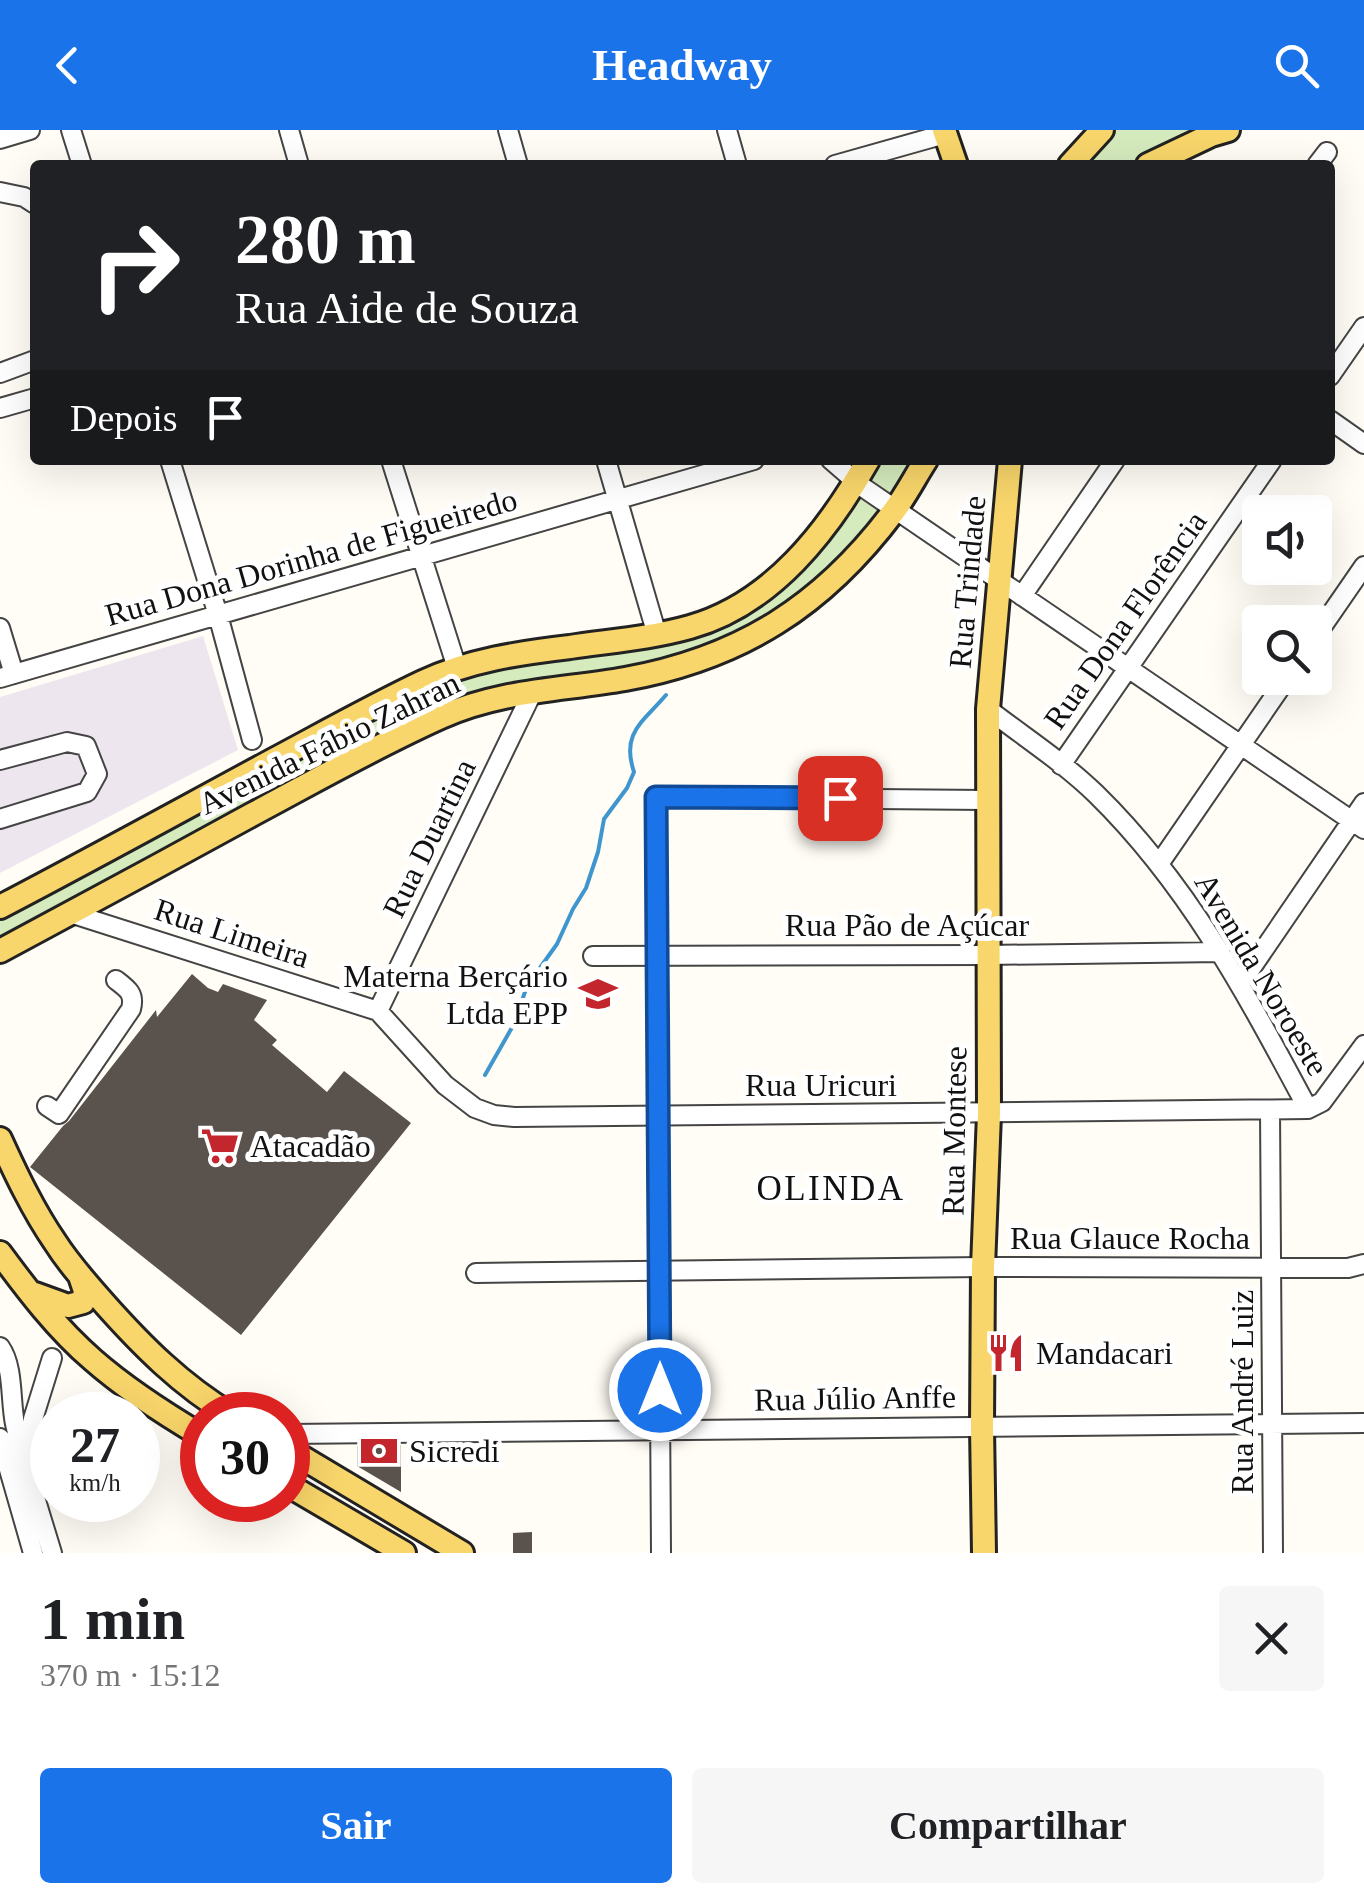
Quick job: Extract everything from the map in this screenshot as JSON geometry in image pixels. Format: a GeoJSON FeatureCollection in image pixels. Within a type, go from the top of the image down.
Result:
{"type":"FeatureCollection","features":[{"type":"Feature","properties":{"kind":"main road"},"geometry":{"type":"LineString","coordinates":[[1075,160],[1102,130]]}},
{"type":"Feature","properties":{"kind":"main road"},"geometry":{"type":"LineString","coordinates":[[1159,160],[1228,130]]}},
{"type":"Feature","properties":{"kind":"main road"},"geometry":{"type":"LineString","coordinates":[[945,132],[954,160]]}},
{"type":"Feature","properties":{"kind":"main road","name":"Avenida Fábio Zahran"},"geometry":{"type":"LineString","coordinates":[[0,907],[326,732],[457,668],[534,651],[657,635],[718,617],[764,590],[803,554],[865,465]]}},
{"type":"Feature","properties":{"kind":"main road","name":"Avenida Fábio Zahran"},"geometry":{"type":"LineString","coordinates":[[0,951],[358,757],[456,710],[511,694],[624,679],[685,666],[743,643],[782,620],[859,554],[895,510],[923,465]]}},
{"type":"Feature","properties":{"kind":"main road","name":"Rua Trindade"},"geometry":{"type":"LineString","coordinates":[[988,710],[1010,465]]}},
{"type":"Feature","properties":{"kind":"main road"},"geometry":{"type":"LineString","coordinates":[[456,710],[462,689],[457,668]]}},
{"type":"Feature","properties":{"kind":"main road","name":"Rua Montese"},"geometry":{"type":"LineString","coordinates":[[984,1553],[988,710]]}},
{"type":"Feature","properties":{"kind":"main road"},"geometry":{"type":"LineString","coordinates":[[0,1139],[54,1241],[80,1276],[138,1342],[196,1392]]}},
{"type":"Feature","properties":{"kind":"main road"},"geometry":{"type":"LineString","coordinates":[[0,1253],[27,1290],[93,1360],[180,1423]]}},
{"type":"Feature","properties":{"kind":"main road"},"geometry":{"type":"LineString","coordinates":[[27,1290],[68,1306],[83,1302],[85,1291],[80,1276]]}},
{"type":"Feature","properties":{"kind":"main road"},"geometry":{"type":"LineString","coordinates":[[310,1462],[462,1553]]}},
{"type":"Feature","properties":{"kind":"main road"},"geometry":{"type":"LineString","coordinates":[[310,1498],[404,1553]]}},
{"type":"Feature","properties":{"kind":"street"},"geometry":{"type":"LineString","coordinates":[[0,139],[30,130]]}},
{"type":"Feature","properties":{"kind":"street"},"geometry":{"type":"LineString","coordinates":[[72,130],[81,160]]}},
{"type":"Feature","properties":{"kind":"street"},"geometry":{"type":"LineString","coordinates":[[289,130],[298,160]]}},
{"type":"Feature","properties":{"kind":"street"},"geometry":{"type":"LineString","coordinates":[[508,130],[517,160]]}},
{"type":"Feature","properties":{"kind":"street"},"geometry":{"type":"LineString","coordinates":[[727,130],[736,160]]}},
{"type":"Feature","properties":{"kind":"street"},"geometry":{"type":"LineString","coordinates":[[853,160],[945,132]]}},
{"type":"Feature","properties":{"kind":"street"},"geometry":{"type":"LineString","coordinates":[[0,192],[30,201]]}},
{"type":"Feature","properties":{"kind":"street"},"geometry":{"type":"LineString","coordinates":[[1335,369],[1364,327]]}},
{"type":"Feature","properties":{"kind":"street"},"geometry":{"type":"LineString","coordinates":[[0,373],[30,362]]}},
{"type":"Feature","properties":{"kind":"street"},"geometry":{"type":"LineString","coordinates":[[0,408],[30,399]]}},
{"type":"Feature","properties":{"kind":"street"},"geometry":{"type":"LineString","coordinates":[[1335,424],[1364,444]]}},
{"type":"Feature","properties":{"kind":"street"},"geometry":{"type":"LineString","coordinates":[[172,465],[252,740]]}},
{"type":"Feature","properties":{"kind":"street"},"geometry":{"type":"LineString","coordinates":[[394,465],[457,668]]}},
{"type":"Feature","properties":{"kind":"street"},"geometry":{"type":"LineString","coordinates":[[607,465],[657,635]]}},
{"type":"Feature","properties":{"kind":"street","name":"Rua Dona Dorinha de Figueiredo"},"geometry":{"type":"LineString","coordinates":[[7,676],[737,465]]}},
{"type":"Feature","properties":{"kind":"street"},"geometry":{"type":"LineString","coordinates":[[837,465],[895,510],[1358,824]]}},
{"type":"Feature","properties":{"kind":"street"},"geometry":{"type":"LineString","coordinates":[[1022,596],[1112,465]]}},
{"type":"Feature","properties":{"kind":"street","name":"Rua Dona Florência"},"geometry":{"type":"LineString","coordinates":[[1061,765],[1269,465]]}},
{"type":"Feature","properties":{"kind":"street"},"geometry":{"type":"LineString","coordinates":[[1332,612],[1364,566]]}},
{"type":"Feature","properties":{"kind":"street"},"geometry":{"type":"LineString","coordinates":[[0,628],[7,676]]}},
{"type":"Feature","properties":{"kind":"street","name":"Rua Duartina"},"geometry":{"type":"LineString","coordinates":[[378,1012],[534,691]]}},
{"type":"Feature","properties":{"kind":"street"},"geometry":{"type":"LineString","coordinates":[[1159,864],[1275,695]]}},
{"type":"Feature","properties":{"kind":"street","name":"Avenida Noroeste"},"geometry":{"type":"LineString","coordinates":[[988,710],[1094,792],[1159,864],[1241,983],[1308,1108]]}},
{"type":"Feature","properties":{"kind":"street"},"geometry":{"type":"LineString","coordinates":[[0,760],[68,742],[86,746],[97,774],[87,792],[0,819]]}},
{"type":"Feature","properties":{"kind":"street"},"geometry":{"type":"LineString","coordinates":[[662,1553],[656,797],[986,800]]}},
{"type":"Feature","properties":{"kind":"street"},"geometry":{"type":"LineString","coordinates":[[1241,983],[1358,824],[1364,803]]}},
{"type":"Feature","properties":{"kind":"street","name":"Rua Limeira"},"geometry":{"type":"LineString","coordinates":[[70,913],[378,1012],[445,1085],[475,1108],[514,1117]]}},
{"type":"Feature","properties":{"kind":"street","name":"Rua Pão de Açúcar"},"geometry":{"type":"LineString","coordinates":[[592,956],[1221,952]]}},
{"type":"Feature","properties":{"kind":"street"},"geometry":{"type":"LineString","coordinates":[[53,1110],[131,1009],[134,999],[130,991],[116,980]]}},
{"type":"Feature","properties":{"kind":"street"},"geometry":{"type":"LineString","coordinates":[[1308,1108],[1322,1102],[1364,1045]]}},
{"type":"Feature","properties":{"kind":"street","name":"Rua Uricuri"},"geometry":{"type":"LineString","coordinates":[[514,1117],[1308,1108]]}},
{"type":"Feature","properties":{"kind":"street","name":"Rua André Luiz"},"geometry":{"type":"LineString","coordinates":[[1270,1110],[1273,1553]]}},
{"type":"Feature","properties":{"kind":"street","name":"Rua Glauce Rocha"},"geometry":{"type":"LineString","coordinates":[[476,1272],[1348,1268],[1364,1264]]}},
{"type":"Feature","properties":{"kind":"street"},"geometry":{"type":"LineString","coordinates":[[0,1347],[7,1363],[14,1420],[52,1553]]}},
{"type":"Feature","properties":{"kind":"street"},"geometry":{"type":"LineString","coordinates":[[29,1477],[33,1419],[52,1358]]}},
{"type":"Feature","properties":{"kind":"street","name":"Rua Júlio Anffe"},"geometry":{"type":"LineString","coordinates":[[310,1434],[1364,1423]]}},
{"type":"Feature","properties":{"kind":"street"},"geometry":{"type":"LineString","coordinates":[[0,1438],[33,1553]]}},
{"type":"Feature","properties":{"kind":"shaded area"},"geometry":{"type":"Polygon","coordinates":[[[203,636],[238,750],[0,873],[0,697],[203,636]]]}},
{"type":"Feature","properties":{"kind":"green space"},"geometry":{"type":"Polygon","coordinates":[[[1110,130],[1209,130],[1140,160],[1082,160],[1110,130]]]}},
{"type":"Feature","properties":{"kind":"green space"},"geometry":{"type":"Polygon","coordinates":[[[871,465],[913,465],[892,503],[861,482],[871,465]]]}},
{"type":"Feature","properties":{"kind":"green space"},"geometry":{"type":"Polygon","coordinates":[[[856,491],[886,509],[803,600],[683,661],[507,690],[0,945],[0,915],[456,675],[721,622],[856,491]]]}},
{"type":"Feature","properties":{"kind":"building","name":"Atacadão"},"geometry":{"type":"Polygon","coordinates":[[[192,974],[218,992],[223,984],[267,1000],[254,1020],[277,1040],[272,1045],[327,1092],[344,1071],[411,1123],[241,1335],[30,1167],[156,1010],[157,1017],[192,974]]]}},
{"type":"Feature","properties":{"kind":"building","name":"Sicredi"},"geometry":{"type":"Polygon","coordinates":[[[401,1445],[401,1492],[357,1466],[357,1446],[401,1445]]]}},
{"type":"Feature","properties":{"kind":"building"},"geometry":{"type":"Polygon","coordinates":[[[532,1532],[532,1553],[513,1553],[513,1533],[532,1532]]]}},
{"type":"Feature","properties":{"kind":"waterway"},"geometry":{"type":"LineString","coordinates":[[485,1075],[514,1024],[527,986],[557,944],[586,888],[604,819],[634,772],[630,747],[636,729],[666,695]]}},
{"type":"Feature","properties":{"kind":"place","name":"Materna Berçário Ltda EPP"},"geometry":{"type":"Point","coordinates":[598,994]}},
{"type":"Feature","properties":{"kind":"place","name":"Atacadão"},"geometry":{"type":"Point","coordinates":[220,1146]}},
{"type":"Feature","properties":{"kind":"place","name":"Mandacari"},"geometry":{"type":"Point","coordinates":[1006,1353]}},
{"type":"Feature","properties":{"kind":"place","name":"Sicredi"},"geometry":{"type":"Point","coordinates":[379,1451]}},
{"type":"Feature","properties":{"kind":"district","name":"OLINDA"},"geometry":{"type":"Point","coordinates":[831,1188]}},
{"type":"Feature","properties":{"kind":"route"},"geometry":{"type":"LineString","coordinates":[[660,1390],[656,797],[840,798]]}}]}
